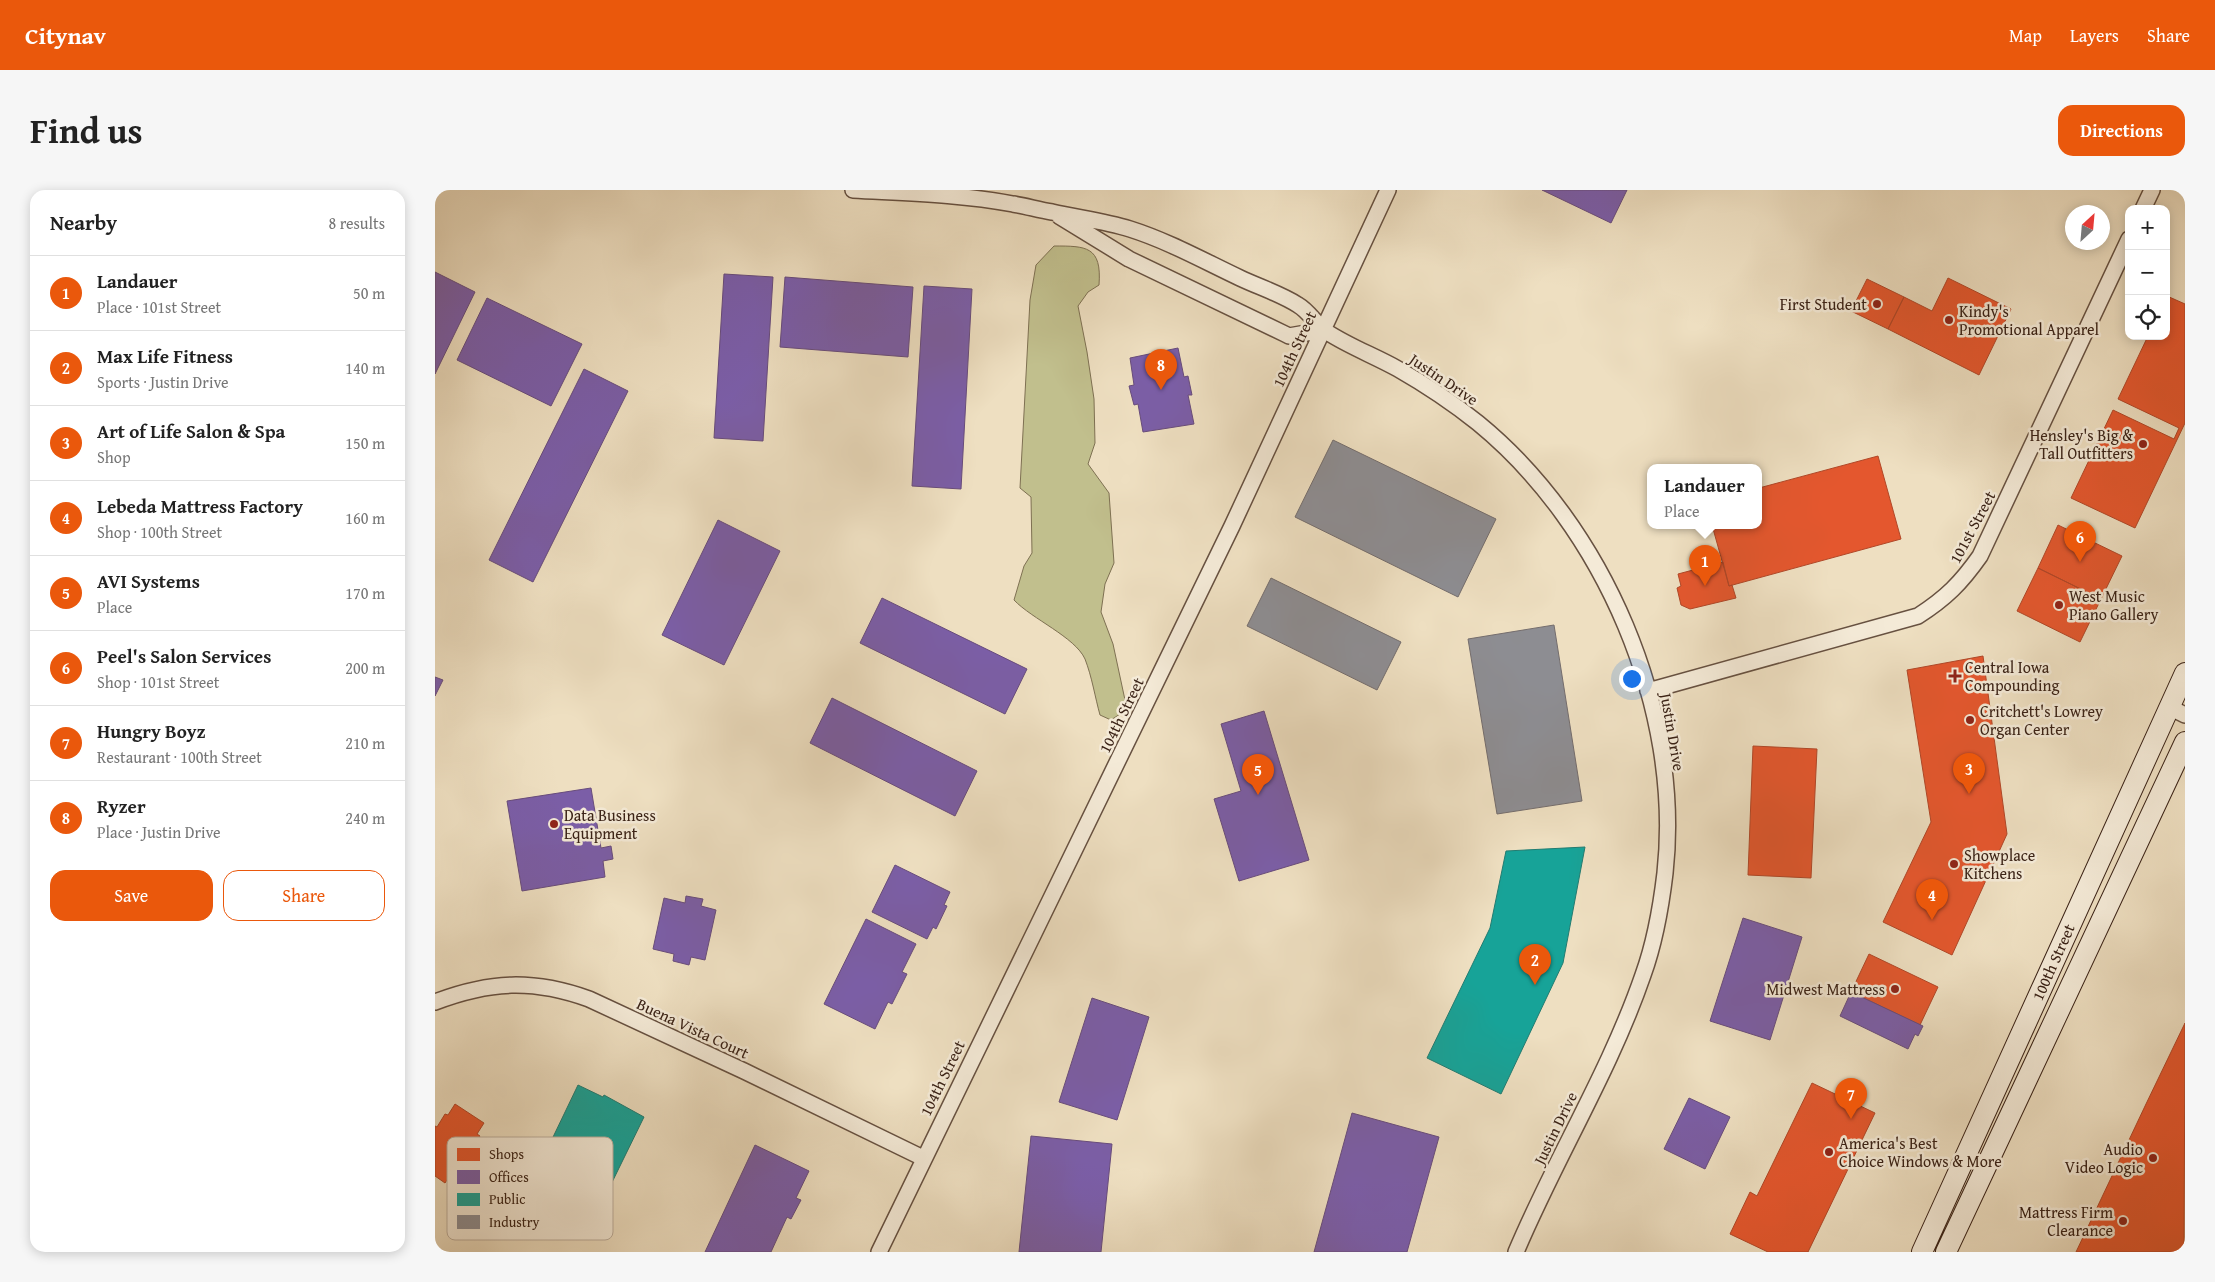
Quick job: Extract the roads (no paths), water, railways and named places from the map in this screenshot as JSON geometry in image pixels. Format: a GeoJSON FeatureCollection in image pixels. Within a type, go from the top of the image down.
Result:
{"type":"FeatureCollection","features":[{"type":"Feature","properties":{"kind":"main road","name":"100th Street"},"geometry":{"type":"LineString","coordinates":[[1921,1252],[2177,711],[2185,673]]}},
{"type":"Feature","properties":{"kind":"main road","name":"100th Street"},"geometry":{"type":"LineString","coordinates":[[1946,1252],[2185,742]]}},
{"type":"Feature","properties":{"kind":"street","name":"Justin Drive"},"geometry":{"type":"LineString","coordinates":[[853,190],[1011,203],[1130,229],[1165,242],[1301,306],[1323,330],[1398,369],[1441,396],[1481,425],[1519,461],[1562,513],[1593,559],[1618,607],[1639,658],[1654,710],[1663,764],[1667,818],[1665,870],[1657,921],[1645,971],[1627,1019],[1516,1252]]}},
{"type":"Feature","properties":{"kind":"street","name":"104th Street"},"geometry":{"type":"LineString","coordinates":[[879,1252],[923,1158],[1206,580],[1388,190]]}},
{"type":"Feature","properties":{"kind":"street"},"geometry":{"type":"LineString","coordinates":[[2145,205],[2151,190]]}},
{"type":"Feature","properties":{"kind":"street","name":"Justin Drive"},"geometry":{"type":"LineString","coordinates":[[1054,213],[1129,259],[1289,336],[1323,330]]}},
{"type":"Feature","properties":{"kind":"street","name":"101st Street"},"geometry":{"type":"LineString","coordinates":[[1648,691],[1918,616],[1942,601],[1963,580],[1980,556],[2125,247]]}},
{"type":"Feature","properties":{"kind":"street","name":"Buena Vista Court"},"geometry":{"type":"LineString","coordinates":[[435,1002],[457,994],[495,985],[533,985],[568,991],[744,1071],[923,1158]]}},
{"type":"Feature","properties":{"kind":"place","name":"First Student"},"geometry":{"type":"Point","coordinates":[1877,304]}},
{"type":"Feature","properties":{"kind":"place","name":"Kindy's Promotional Apparel"},"geometry":{"type":"Point","coordinates":[1949,320]}},
{"type":"Feature","properties":{"kind":"place","name":"Ryzer"},"geometry":{"type":"Point","coordinates":[1161,390]}},
{"type":"Feature","properties":{"kind":"place","name":"Hensley's Big & Tall Outfitters"},"geometry":{"type":"Point","coordinates":[2143,444]}},
{"type":"Feature","properties":{"kind":"place","name":"Peel's Salon Services"},"geometry":{"type":"Point","coordinates":[2080,562]}},
{"type":"Feature","properties":{"kind":"place","name":"Landauer"},"geometry":{"type":"Point","coordinates":[1705,586]}},
{"type":"Feature","properties":{"kind":"place","name":"West Music Piano Gallery"},"geometry":{"type":"Point","coordinates":[2059,605]}},
{"type":"Feature","properties":{"kind":"place","name":"Central Iowa Compounding"},"geometry":{"type":"Point","coordinates":[1955,676]}},
{"type":"Feature","properties":{"kind":"place","name":"Critchett's Lowrey Organ Center"},"geometry":{"type":"Point","coordinates":[1970,720]}},
{"type":"Feature","properties":{"kind":"place","name":"Art of Life Salon & Spa"},"geometry":{"type":"Point","coordinates":[1969,794]}},
{"type":"Feature","properties":{"kind":"place","name":"AVI Systems"},"geometry":{"type":"Point","coordinates":[1258,795]}},
{"type":"Feature","properties":{"kind":"place","name":"Data Business Equipment"},"geometry":{"type":"Point","coordinates":[554,824]}},
{"type":"Feature","properties":{"kind":"place","name":"Showplace Kitchens"},"geometry":{"type":"Point","coordinates":[1954,864]}},
{"type":"Feature","properties":{"kind":"place","name":"Lebeda Mattress Factory"},"geometry":{"type":"Point","coordinates":[1932,920]}},
{"type":"Feature","properties":{"kind":"place","name":"Max Life Fitness"},"geometry":{"type":"Point","coordinates":[1535,985]}},
{"type":"Feature","properties":{"kind":"place","name":"Midwest Mattress"},"geometry":{"type":"Point","coordinates":[1895,989]}},
{"type":"Feature","properties":{"kind":"place","name":"Hungry Boyz"},"geometry":{"type":"Point","coordinates":[1851,1119]}},
{"type":"Feature","properties":{"kind":"place","name":"America's Best Choice Windows & More"},"geometry":{"type":"Point","coordinates":[1829,1152]}},
{"type":"Feature","properties":{"kind":"place","name":"Audio Video Logic"},"geometry":{"type":"Point","coordinates":[2153,1158]}},
{"type":"Feature","properties":{"kind":"place","name":"Mattress Firm Clearance"},"geometry":{"type":"Point","coordinates":[2123,1221]}}]}
